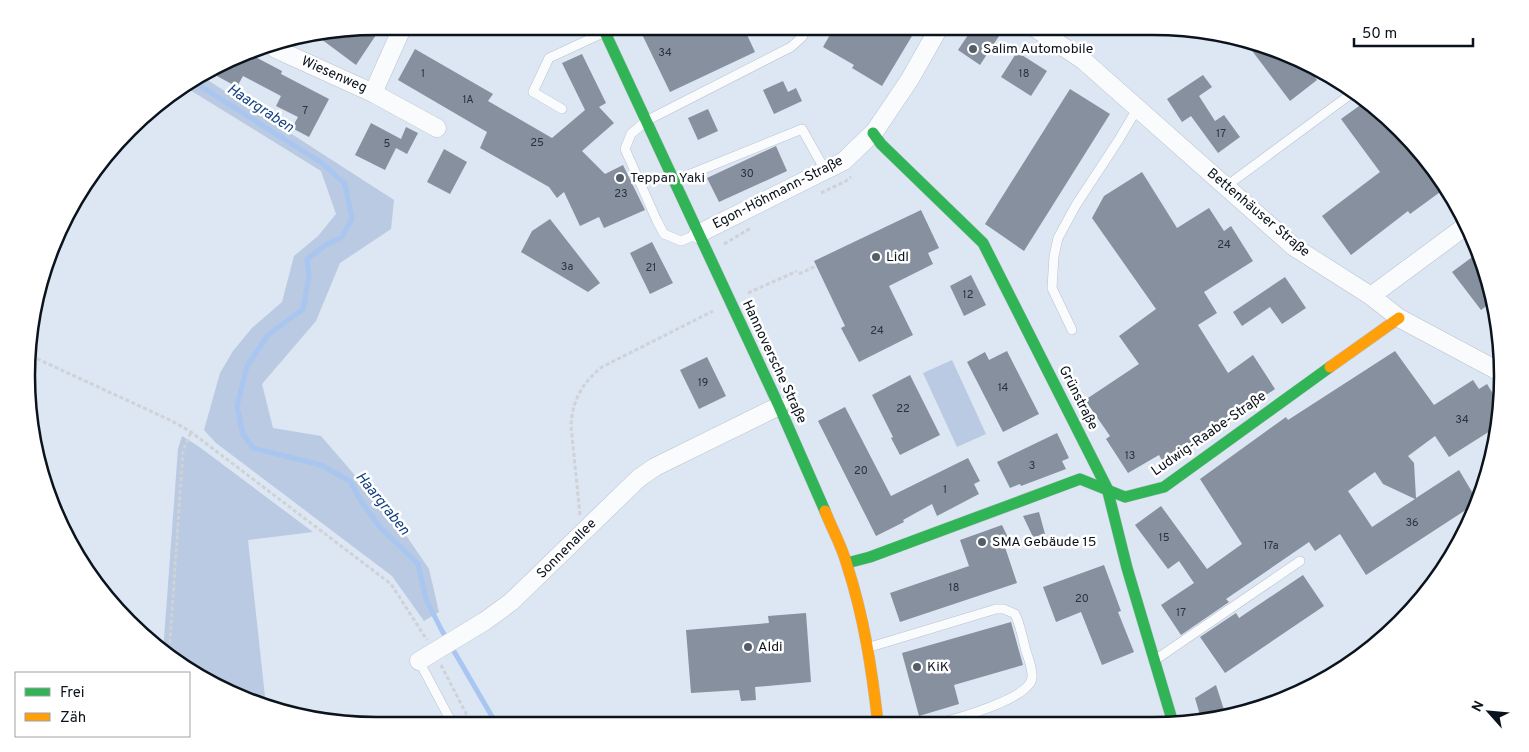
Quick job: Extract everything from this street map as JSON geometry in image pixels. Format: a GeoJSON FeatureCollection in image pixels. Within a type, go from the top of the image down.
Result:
{"type":"FeatureCollection","features":[{"type":"Feature","properties":{"kind":"street","name":"Wiesenweg"},"geometry":{"type":"LineString","coordinates":[[373,92],[399,35]]}},
{"type":"Feature","properties":{"kind":"street","name":"Hannoversche Straße"},"geometry":{"type":"LineString","coordinates":[[606,35],[779,406],[847,563],[863,620],[877,717]]}},
{"type":"Feature","properties":{"kind":"street","name":"Egon-Höhmann-Straße"},"geometry":{"type":"LineString","coordinates":[[698,234],[844,161],[873,133],[910,79],[935,35]]}},
{"type":"Feature","properties":{"kind":"street","name":"Bettenhäuser Straße"},"geometry":{"type":"LineString","coordinates":[[1046,35],[1083,60],[1294,247],[1371,296],[1399,318],[1494,369]]}},
{"type":"Feature","properties":{"kind":"street","name":"Wiesenweg"},"geometry":{"type":"LineString","coordinates":[[278,50],[373,92],[437,128]]}},
{"type":"Feature","properties":{"kind":"street","name":"Grünstraße"},"geometry":{"type":"LineString","coordinates":[[873,133],[881,144],[983,243],[1107,488],[1127,568],[1171,716]]}},
{"type":"Feature","properties":{"kind":"street"},"geometry":{"type":"LineString","coordinates":[[1371,296],[1461,229]]}},
{"type":"Feature","properties":{"kind":"street","name":"Ludwig-Raabe-Straße"},"geometry":{"type":"LineString","coordinates":[[847,563],[870,557],[1080,479],[1107,488],[1125,497],[1164,487],[1399,318]]}},
{"type":"Feature","properties":{"kind":"street","name":"Sonnenallee"},"geometry":{"type":"LineString","coordinates":[[419,661],[461,636],[511,602],[639,478],[654,467],[779,406]]}},
{"type":"Feature","properties":{"kind":"lane"},"geometry":{"type":"LineString","coordinates":[[562,109],[533,92],[549,58],[592,35]]}},
{"type":"Feature","properties":{"kind":"lane"},"geometry":{"type":"LineString","coordinates":[[698,234],[681,241],[664,234],[626,149],[631,134],[646,121],[791,47],[803,35]]}},
{"type":"Feature","properties":{"kind":"lane"},"geometry":{"type":"LineString","coordinates":[[1225,187],[1348,96]]}},
{"type":"Feature","properties":{"kind":"lane"},"geometry":{"type":"LineString","coordinates":[[1072,330],[1052,288],[1054,256],[1058,238],[1076,204],[1137,109]]}},
{"type":"Feature","properties":{"kind":"lane"},"geometry":{"type":"LineString","coordinates":[[674,181],[802,128],[825,170]]}},
{"type":"Feature","properties":{"kind":"lane"},"geometry":{"type":"LineString","coordinates":[[1155,660],[1300,561]]}},
{"type":"Feature","properties":{"kind":"lane"},"geometry":{"type":"LineString","coordinates":[[868,647],[996,609],[1004,609],[1015,614],[1031,669],[1032,678],[1028,687],[1008,699],[958,717]]}},
{"type":"Feature","properties":{"kind":"lane","name":"Sonnenallee"},"geometry":{"type":"LineString","coordinates":[[419,661],[448,717]]}},
{"type":"Feature","properties":{"kind":"path"},"geometry":{"type":"LineString","coordinates":[[742,296],[816,266]]}},
{"type":"Feature","properties":{"kind":"path"},"geometry":{"type":"LineString","coordinates":[[587,529],[579,514],[571,426],[575,400],[582,386],[602,367],[716,309]]}},
{"type":"Feature","properties":{"kind":"path"},"geometry":{"type":"LineString","coordinates":[[36,358],[191,432],[391,584],[435,652],[468,717]]}},
{"type":"Feature","properties":{"kind":"path"},"geometry":{"type":"LineString","coordinates":[[170,648],[183,451],[191,432]]}},
{"type":"Feature","properties":{"kind":"shaded area"},"geometry":{"type":"Polygon","coordinates":[[[207,80],[394,200],[391,229],[340,263],[316,321],[262,384],[273,428],[321,436],[403,531],[429,569],[439,612],[424,621],[392,576],[216,443],[204,430],[220,373],[233,351],[252,328],[282,302],[294,256],[318,236],[336,214],[321,171],[190,90],[207,80]]]}},
{"type":"Feature","properties":{"kind":"shaded area"},"geometry":{"type":"Polygon","coordinates":[[[952,360],[986,434],[957,447],[923,373],[952,360]]]}},
{"type":"Feature","properties":{"kind":"shaded area"},"geometry":{"type":"Polygon","coordinates":[[[182,436],[313,532],[248,540],[265,699],[225,682],[187,660],[164,643],[178,449],[182,436]]]}},
{"type":"Feature","properties":{"kind":"building"},"geometry":{"type":"Polygon","coordinates":[[[376,35],[356,65],[322,40],[376,35]]]}},
{"type":"Feature","properties":{"kind":"building"},"geometry":{"type":"Polygon","coordinates":[[[642,35],[747,35],[755,52],[670,92],[642,35]]]}},
{"type":"Feature","properties":{"kind":"building"},"geometry":{"type":"Polygon","coordinates":[[[830,35],[913,35],[882,86],[852,68],[854,65],[823,47],[830,35]]]}},
{"type":"Feature","properties":{"kind":"building"},"geometry":{"type":"Polygon","coordinates":[[[968,35],[999,36],[980,65],[958,50],[968,35]]]}},
{"type":"Feature","properties":{"kind":"building"},"geometry":{"type":"Polygon","coordinates":[[[415,49],[493,94],[488,101],[552,138],[585,110],[562,63],[582,54],[606,103],[599,107],[614,123],[582,151],[605,174],[623,165],[645,210],[604,228],[599,217],[580,226],[564,192],[557,198],[549,187],[480,148],[487,132],[398,80],[415,49]]]}},
{"type":"Feature","properties":{"kind":"building"},"geometry":{"type":"Polygon","coordinates":[[[1251,50],[1304,70],[1313,75],[1317,80],[1290,101],[1251,50]]]}},
{"type":"Feature","properties":{"kind":"building"},"geometry":{"type":"Polygon","coordinates":[[[1017,52],[1047,71],[1031,96],[1001,77],[1017,52]]]}},
{"type":"Feature","properties":{"kind":"building"},"geometry":{"type":"Polygon","coordinates":[[[256,57],[282,71],[281,74],[329,99],[309,137],[292,128],[298,117],[276,106],[281,96],[243,76],[237,87],[217,76],[225,70],[256,57]]]}},
{"type":"Feature","properties":{"kind":"building"},"geometry":{"type":"Polygon","coordinates":[[[1203,75],[1212,87],[1199,96],[1215,121],[1224,115],[1240,137],[1218,153],[1191,116],[1182,122],[1167,99],[1203,75]]]}},
{"type":"Feature","properties":{"kind":"building"},"geometry":{"type":"Polygon","coordinates":[[[783,81],[788,92],[796,88],[802,101],[774,114],[763,90],[783,81]]]}},
{"type":"Feature","properties":{"kind":"building"},"geometry":{"type":"Polygon","coordinates":[[[1070,89],[1110,114],[1024,251],[985,224],[1070,89]]]}},
{"type":"Feature","properties":{"kind":"building"},"geometry":{"type":"Polygon","coordinates":[[[1361,105],[1409,151],[1424,168],[1440,192],[1410,214],[1408,211],[1351,255],[1322,216],[1380,172],[1341,119],[1361,105]]]}},
{"type":"Feature","properties":{"kind":"building"},"geometry":{"type":"Polygon","coordinates":[[[708,109],[718,131],[698,140],[688,118],[708,109]]]}},
{"type":"Feature","properties":{"kind":"building"},"geometry":{"type":"Polygon","coordinates":[[[371,123],[401,139],[406,127],[418,133],[407,154],[396,148],[385,170],[355,155],[371,123]]]}},
{"type":"Feature","properties":{"kind":"building"},"geometry":{"type":"Polygon","coordinates":[[[776,146],[787,171],[719,202],[707,178],[776,146]]]}},
{"type":"Feature","properties":{"kind":"building"},"geometry":{"type":"Polygon","coordinates":[[[444,149],[467,162],[450,194],[427,182],[444,149]]]}},
{"type":"Feature","properties":{"kind":"building"},"geometry":{"type":"Polygon","coordinates":[[[1142,172],[1177,228],[1209,208],[1224,231],[1231,226],[1253,261],[1204,292],[1217,313],[1198,325],[1228,373],[1253,355],[1275,389],[1164,464],[1159,455],[1128,473],[1106,439],[1110,436],[1085,400],[1139,364],[1119,336],[1156,309],[1092,218],[1104,196],[1142,172]]]}},
{"type":"Feature","properties":{"kind":"building","name":"Lidl"},"geometry":{"type":"Polygon","coordinates":[[[921,210],[939,248],[928,253],[933,264],[889,286],[913,335],[859,362],[841,328],[845,326],[814,261],[921,210]]]}},
{"type":"Feature","properties":{"kind":"building"},"geometry":{"type":"Polygon","coordinates":[[[550,219],[600,283],[588,292],[521,252],[532,231],[550,219]]]}},
{"type":"Feature","properties":{"kind":"building"},"geometry":{"type":"Polygon","coordinates":[[[652,242],[673,283],[650,294],[630,253],[652,242]]]}},
{"type":"Feature","properties":{"kind":"building"},"geometry":{"type":"Polygon","coordinates":[[[1472,257],[1486,306],[1481,310],[1452,272],[1472,257]]]}},
{"type":"Feature","properties":{"kind":"building"},"geometry":{"type":"Polygon","coordinates":[[[971,275],[986,305],[964,316],[950,286],[971,275]]]}},
{"type":"Feature","properties":{"kind":"building"},"geometry":{"type":"Polygon","coordinates":[[[1285,277],[1306,308],[1282,324],[1270,307],[1242,326],[1233,312],[1285,277]]]}},
{"type":"Feature","properties":{"kind":"building"},"geometry":{"type":"Polygon","coordinates":[[[1007,351],[1039,414],[1003,432],[967,362],[985,352],[989,360],[1007,351]]]}},
{"type":"Feature","properties":{"kind":"building"},"geometry":{"type":"Polygon","coordinates":[[[1395,351],[1434,405],[1473,380],[1479,389],[1487,384],[1493,394],[1489,432],[1449,457],[1435,436],[1408,456],[1414,463],[1416,498],[1459,470],[1473,494],[1467,509],[1366,575],[1340,534],[1315,551],[1309,542],[1226,599],[1229,602],[1181,635],[1161,605],[1194,583],[1179,561],[1168,569],[1135,525],[1161,506],[1207,569],[1242,544],[1200,479],[1286,417],[1288,420],[1395,351]],[[1375,472],[1348,491],[1372,527],[1415,499],[1383,484],[1375,472]]]}},
{"type":"Feature","properties":{"kind":"building"},"geometry":{"type":"Polygon","coordinates":[[[707,357],[726,396],[699,409],[680,370],[707,357]]]}},
{"type":"Feature","properties":{"kind":"building"},"geometry":{"type":"Polygon","coordinates":[[[910,375],[940,435],[900,455],[872,395],[910,375]]]}},
{"type":"Feature","properties":{"kind":"building"},"geometry":{"type":"Polygon","coordinates":[[[845,407],[891,496],[968,458],[980,481],[974,484],[979,494],[937,516],[932,504],[903,520],[904,522],[876,536],[818,421],[845,407]]]}},
{"type":"Feature","properties":{"kind":"building"},"geometry":{"type":"Polygon","coordinates":[[[1057,433],[1069,458],[1062,461],[1066,469],[1021,486],[1020,484],[1010,488],[997,462],[1057,433]]]}},
{"type":"Feature","properties":{"kind":"building"},"geometry":{"type":"Polygon","coordinates":[[[1039,512],[1045,534],[1033,537],[1023,516],[1039,512]]]}},
{"type":"Feature","properties":{"kind":"building"},"geometry":{"type":"Polygon","coordinates":[[[1002,525],[1010,542],[1004,544],[1017,583],[900,622],[890,593],[969,566],[960,540],[1002,525]]]}},
{"type":"Feature","properties":{"kind":"building"},"geometry":{"type":"Polygon","coordinates":[[[1104,565],[1121,611],[1118,612],[1134,652],[1102,665],[1081,612],[1056,622],[1043,587],[1104,565]]]}},
{"type":"Feature","properties":{"kind":"building"},"geometry":{"type":"Polygon","coordinates":[[[1303,575],[1324,606],[1225,673],[1200,637],[1236,613],[1239,618],[1303,575]]]}},
{"type":"Feature","properties":{"kind":"building","name":"Aldi"},"geometry":{"type":"Polygon","coordinates":[[[806,613],[811,682],[755,687],[756,700],[741,701],[739,690],[691,693],[686,630],[769,623],[768,616],[806,613]]]}},
{"type":"Feature","properties":{"kind":"building"},"geometry":{"type":"Polygon","coordinates":[[[1011,622],[1023,665],[954,685],[959,704],[919,716],[902,653],[1011,622]]]}},
{"type":"Feature","properties":{"kind":"building"},"geometry":{"type":"Polygon","coordinates":[[[1216,685],[1224,709],[1200,714],[1195,698],[1216,685]]]}},
{"type":"Feature","properties":{"kind":"waterway","name":"Haargraben"},"geometry":{"type":"LineString","coordinates":[[199,85],[322,163],[345,184],[352,219],[342,237],[326,245],[307,259],[309,276],[303,309],[268,335],[247,366],[237,406],[243,434],[253,448],[321,465],[350,481],[361,501],[379,526],[418,564],[426,599],[441,629],[492,717]]}},
{"type":"Feature","properties":{"kind":"traffic: fast"},"geometry":{"type":"LineString","coordinates":[[606,35],[779,406],[825,511]]}},
{"type":"Feature","properties":{"kind":"traffic: fast"},"geometry":{"type":"LineString","coordinates":[[873,133],[881,144],[983,243],[1107,488],[1127,568],[1171,716]]}},
{"type":"Feature","properties":{"kind":"traffic: fast"},"geometry":{"type":"LineString","coordinates":[[847,563],[870,557],[1080,479],[1125,497],[1164,487],[1330,367]]}},
{"type":"Feature","properties":{"kind":"traffic: slow"},"geometry":{"type":"LineString","coordinates":[[1330,367],[1399,318]]}},
{"type":"Feature","properties":{"kind":"traffic: slow"},"geometry":{"type":"LineString","coordinates":[[825,511],[845,558],[858,604],[870,664],[877,717]]}},
{"type":"Feature","properties":{"kind":"place","name":"Salim Automobile"},"geometry":{"type":"Point","coordinates":[973,49]}},
{"type":"Feature","properties":{"kind":"place","name":"Teppan Yaki"},"geometry":{"type":"Point","coordinates":[620,178]}},
{"type":"Feature","properties":{"kind":"place","name":"Lidl"},"geometry":{"type":"Point","coordinates":[876,257]}},
{"type":"Feature","properties":{"kind":"place","name":"SMA Gebäude 15"},"geometry":{"type":"Point","coordinates":[982,542]}},
{"type":"Feature","properties":{"kind":"place","name":"Aldi"},"geometry":{"type":"Point","coordinates":[748,647]}},
{"type":"Feature","properties":{"kind":"place","name":"KiK"},"geometry":{"type":"Point","coordinates":[917,667]}}]}
